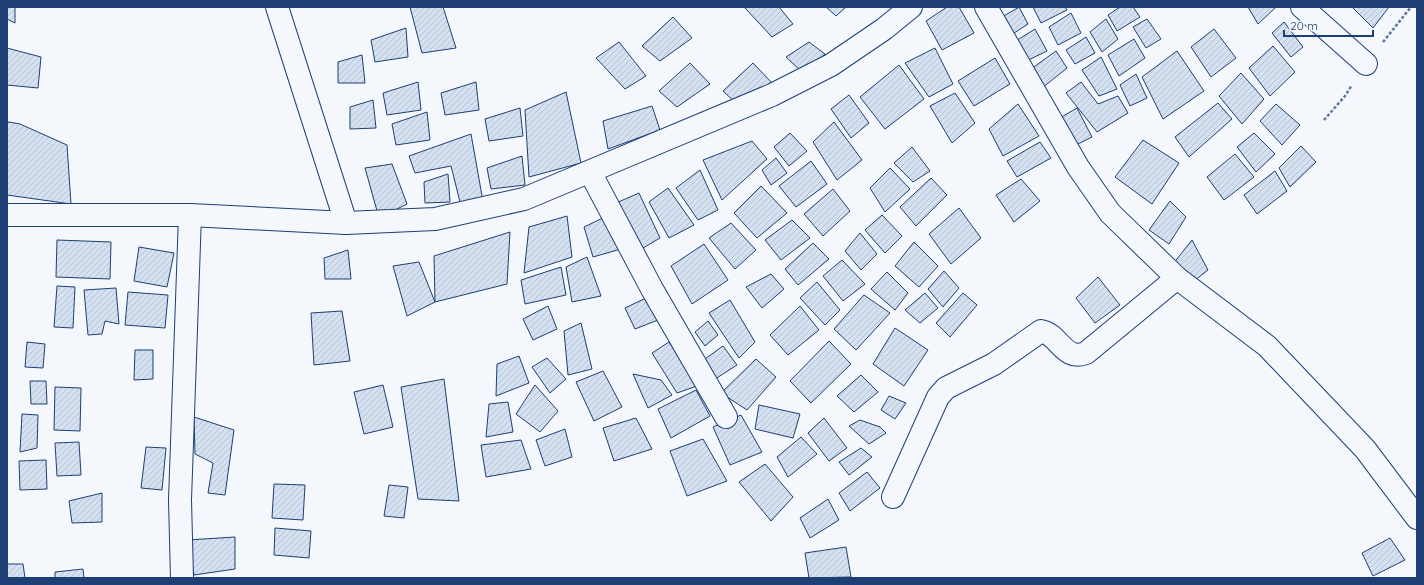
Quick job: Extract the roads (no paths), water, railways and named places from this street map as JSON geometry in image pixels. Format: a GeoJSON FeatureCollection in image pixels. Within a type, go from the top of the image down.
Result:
{"type":"FeatureCollection","features":[{"type":"Feature","properties":{"kind":"street"},"geometry":{"type":"LineString","coordinates":[[277,7],[346,223]]}},
{"type":"Feature","properties":{"kind":"street"},"geometry":{"type":"LineString","coordinates":[[7,216],[190,215],[346,223],[435,219],[524,198],[590,172],[691,128],[772,96],[831,66],[911,7]]}},
{"type":"Feature","properties":{"kind":"street"},"geometry":{"type":"LineString","coordinates":[[986,7],[1078,167],[1110,213],[1177,278],[1266,346],[1365,449],[1417,518]]}},
{"type":"Feature","properties":{"kind":"street"},"geometry":{"type":"LineString","coordinates":[[1302,7],[1366,64]]}},
{"type":"Feature","properties":{"kind":"street"},"geometry":{"type":"LineString","coordinates":[[590,172],[652,289],[726,417]]}},
{"type":"Feature","properties":{"kind":"street"},"geometry":{"type":"LineString","coordinates":[[182,578],[180,500],[190,215]]}},
{"type":"Feature","properties":{"kind":"street"},"geometry":{"type":"LineString","coordinates":[[893,497],[938,396],[946,388],[994,364],[1041,331],[1048,334],[1070,353],[1075,355],[1086,353],[1177,278]]}}]}
